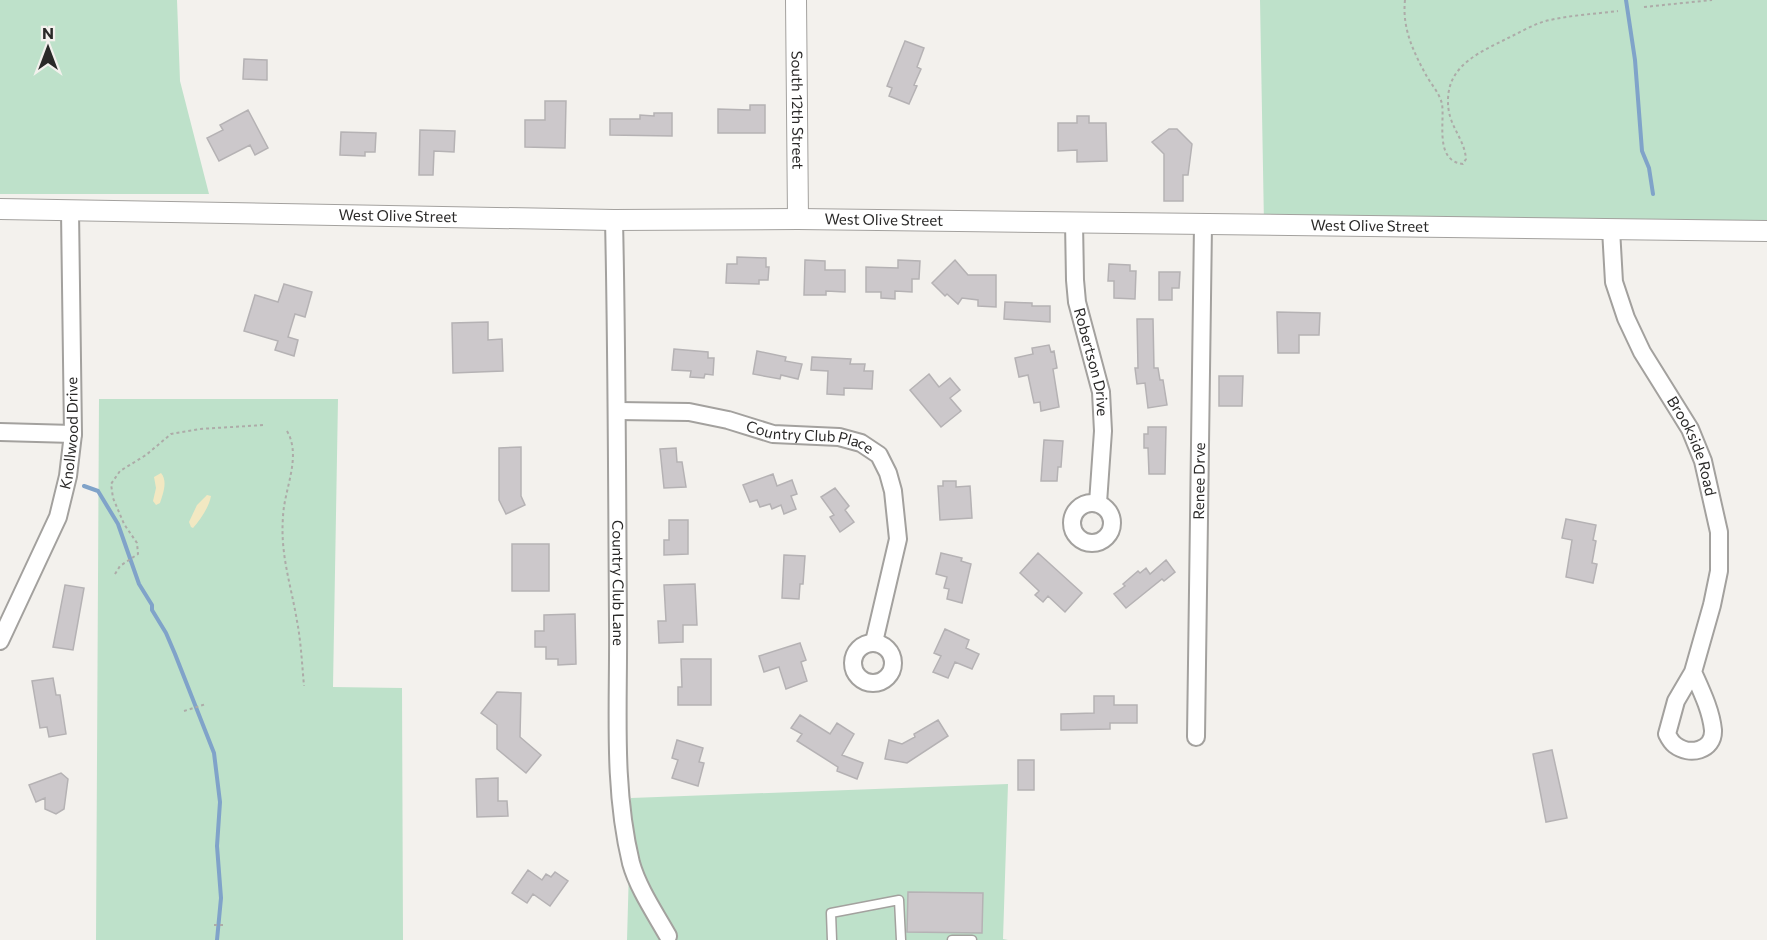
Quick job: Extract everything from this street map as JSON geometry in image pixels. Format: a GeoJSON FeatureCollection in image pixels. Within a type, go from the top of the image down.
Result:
{"type":"FeatureCollection","features":[{"type":"Feature","properties":{"kind":"street","name":"South 12th Street"},"geometry":{"type":"LineString","coordinates":[[796,0],[798,219]]}},
{"type":"Feature","properties":{"kind":"street","name":"West Olive Street"},"geometry":{"type":"LineString","coordinates":[[0,209],[614,220],[798,219],[1767,231]]}},
{"type":"Feature","properties":{"kind":"street","name":"Knollwood Drive"},"geometry":{"type":"LineString","coordinates":[[0,641],[58,517],[68,476],[73,434],[70,211]]}},
{"type":"Feature","properties":{"kind":"street","name":"Country Club Lane"},"geometry":{"type":"LineString","coordinates":[[614,220],[618,411],[618,735],[622,818],[632,865],[669,938]]}},
{"type":"Feature","properties":{"kind":"street","name":"Robertson Drive"},"geometry":{"type":"LineString","coordinates":[[1074,222],[1077,302],[1101,393],[1103,431],[1098,503]]}},
{"type":"Feature","properties":{"kind":"street","name":"Renee Drve"},"geometry":{"type":"LineString","coordinates":[[1196,737],[1203,225]]}},
{"type":"Feature","properties":{"kind":"street","name":"Brookside Road"},"geometry":{"type":"LineString","coordinates":[[1611,229],[1614,282],[1626,318],[1642,352],[1690,429],[1703,461],[1719,532],[1719,571],[1693,672]]}},
{"type":"Feature","properties":{"kind":"street","name":"Country Club Place"},"geometry":{"type":"LineString","coordinates":[[618,411],[689,412],[728,420],[773,434],[839,437],[861,443],[879,455],[888,473],[893,491],[898,539],[874,642]]}},
{"type":"Feature","properties":{"kind":"street"},"geometry":{"type":"LineString","coordinates":[[0,432],[73,434]]}},
{"type":"Feature","properties":{"kind":"lane"},"geometry":{"type":"LineString","coordinates":[[832,940],[831,913],[899,900],[901,940]]}},
{"type":"Feature","properties":{"kind":"lane"},"geometry":{"type":"LineString","coordinates":[[952,940],[972,940]]}},
{"type":"Feature","properties":{"kind":"path"},"geometry":{"type":"LineString","coordinates":[[1405,0],[1404,18],[1408,36],[1442,104],[1443,145],[1450,157],[1463,164],[1466,151],[1449,116],[1448,100],[1449,85],[1459,68],[1485,48],[1539,23],[1618,11]]}},
{"type":"Feature","properties":{"kind":"path"},"geometry":{"type":"LineString","coordinates":[[1644,7],[1712,0]]}},
{"type":"Feature","properties":{"kind":"path"},"geometry":{"type":"LineString","coordinates":[[115,574],[120,566],[138,554],[137,543],[124,524],[113,498],[111,484],[120,471],[146,455],[171,434],[200,429],[264,425]]}},
{"type":"Feature","properties":{"kind":"path"},"geometry":{"type":"LineString","coordinates":[[287,431],[291,438],[293,460],[284,506],[282,543],[286,573],[298,623],[304,686]]}},
{"type":"Feature","properties":{"kind":"path"},"geometry":{"type":"LineString","coordinates":[[186,711],[206,704]]}},
{"type":"Feature","properties":{"kind":"path"},"geometry":{"type":"LineString","coordinates":[[214,925],[225,925]]}},
{"type":"Feature","properties":{"kind":"green space"},"geometry":{"type":"Polygon","coordinates":[[[0,0],[177,0],[180,81],[209,194],[0,194],[0,0]]]}},
{"type":"Feature","properties":{"kind":"green space"},"geometry":{"type":"Polygon","coordinates":[[[1260,0],[1767,0],[1767,231],[1264,225],[1260,0]]]}},
{"type":"Feature","properties":{"kind":"green space"},"geometry":{"type":"Polygon","coordinates":[[[99,399],[338,399],[333,687],[402,688],[403,940],[96,940],[99,399]]]}},
{"type":"Feature","properties":{"kind":"green space"},"geometry":{"type":"Polygon","coordinates":[[[1008,784],[1003,939],[1008,940],[627,940],[631,798],[1008,784]]]}},
{"type":"Feature","properties":{"kind":"sand"},"geometry":{"type":"Polygon","coordinates":[[[161,473],[164,488],[160,503],[156,505],[153,501],[156,488],[154,477],[161,473]]]}},
{"type":"Feature","properties":{"kind":"sand"},"geometry":{"type":"Polygon","coordinates":[[[207,495],[211,496],[208,504],[202,517],[193,528],[189,522],[197,505],[207,495]]]}},
{"type":"Feature","properties":{"kind":"building"},"geometry":{"type":"Polygon","coordinates":[[[905,41],[924,48],[917,67],[921,69],[914,85],[917,86],[909,104],[889,96],[892,88],[887,86],[905,41]]]}},
{"type":"Feature","properties":{"kind":"building"},"geometry":{"type":"Polygon","coordinates":[[[244,59],[267,60],[267,80],[243,79],[244,59]]]}},
{"type":"Feature","properties":{"kind":"building"},"geometry":{"type":"Polygon","coordinates":[[[545,101],[566,101],[565,148],[525,147],[525,120],[545,120],[545,101]]]}},
{"type":"Feature","properties":{"kind":"building"},"geometry":{"type":"Polygon","coordinates":[[[750,105],[765,105],[765,133],[718,133],[718,109],[750,110],[750,105]]]}},
{"type":"Feature","properties":{"kind":"building"},"geometry":{"type":"Polygon","coordinates":[[[248,110],[268,148],[255,155],[250,145],[219,161],[207,138],[223,130],[220,125],[248,110]]]}},
{"type":"Feature","properties":{"kind":"building"},"geometry":{"type":"Polygon","coordinates":[[[654,113],[672,113],[672,136],[610,135],[610,119],[640,119],[640,115],[654,116],[654,113]]]}},
{"type":"Feature","properties":{"kind":"building"},"geometry":{"type":"Polygon","coordinates":[[[1077,116],[1089,116],[1089,123],[1106,123],[1107,161],[1077,162],[1077,150],[1058,151],[1058,123],[1077,123],[1077,116]]]}},
{"type":"Feature","properties":{"kind":"building"},"geometry":{"type":"Polygon","coordinates":[[[1169,129],[1177,129],[1192,144],[1188,175],[1183,175],[1183,201],[1164,201],[1164,154],[1152,142],[1169,129]]]}},
{"type":"Feature","properties":{"kind":"building"},"geometry":{"type":"Polygon","coordinates":[[[420,130],[455,131],[454,152],[434,151],[433,175],[419,175],[420,130]]]}},
{"type":"Feature","properties":{"kind":"building"},"geometry":{"type":"Polygon","coordinates":[[[341,132],[376,133],[375,152],[365,152],[365,156],[340,155],[341,132]]]}},
{"type":"Feature","properties":{"kind":"building"},"geometry":{"type":"Polygon","coordinates":[[[737,257],[766,258],[766,267],[769,267],[768,280],[759,280],[759,284],[726,283],[727,264],[737,264],[737,257]]]}},
{"type":"Feature","properties":{"kind":"building"},"geometry":{"type":"Polygon","coordinates":[[[805,260],[825,261],[825,270],[845,270],[845,292],[826,291],[826,295],[804,295],[805,260]]]}},
{"type":"Feature","properties":{"kind":"building"},"geometry":{"type":"Polygon","coordinates":[[[898,260],[920,261],[919,279],[912,279],[912,292],[895,291],[895,299],[881,298],[881,292],[866,292],[866,267],[898,268],[898,260]]]}},
{"type":"Feature","properties":{"kind":"building"},"geometry":{"type":"Polygon","coordinates":[[[955,260],[968,275],[996,275],[996,307],[978,306],[978,300],[962,298],[958,304],[947,294],[945,296],[932,283],[955,260]]]}},
{"type":"Feature","properties":{"kind":"building"},"geometry":{"type":"Polygon","coordinates":[[[1109,264],[1130,265],[1130,271],[1136,271],[1135,299],[1114,298],[1114,281],[1108,281],[1109,264]]]}},
{"type":"Feature","properties":{"kind":"building"},"geometry":{"type":"Polygon","coordinates":[[[1159,272],[1180,272],[1179,288],[1172,288],[1172,300],[1159,300],[1159,272]]]}},
{"type":"Feature","properties":{"kind":"building"},"geometry":{"type":"Polygon","coordinates":[[[284,284],[312,292],[305,317],[295,314],[288,337],[298,340],[294,356],[275,350],[278,341],[244,331],[255,295],[278,302],[284,284]]]}},
{"type":"Feature","properties":{"kind":"building"},"geometry":{"type":"Polygon","coordinates":[[[1005,302],[1050,306],[1050,322],[1004,319],[1005,302]]]}},
{"type":"Feature","properties":{"kind":"building"},"geometry":{"type":"Polygon","coordinates":[[[1277,312],[1320,313],[1319,335],[1299,335],[1299,353],[1278,353],[1277,312]]]}},
{"type":"Feature","properties":{"kind":"building"},"geometry":{"type":"Polygon","coordinates":[[[1137,319],[1153,319],[1154,368],[1158,368],[1160,380],[1163,380],[1167,405],[1148,408],[1145,383],[1137,384],[1135,368],[1138,368],[1137,319]]]}},
{"type":"Feature","properties":{"kind":"building"},"geometry":{"type":"Polygon","coordinates":[[[488,322],[488,340],[502,339],[503,371],[453,373],[452,323],[488,322]]]}},
{"type":"Feature","properties":{"kind":"building"},"geometry":{"type":"Polygon","coordinates":[[[1049,345],[1051,352],[1054,351],[1057,368],[1053,369],[1059,407],[1041,411],[1040,402],[1034,403],[1028,375],[1019,377],[1015,358],[1033,354],[1032,348],[1049,345]]]}},
{"type":"Feature","properties":{"kind":"building"},"geometry":{"type":"Polygon","coordinates":[[[674,349],[708,352],[708,358],[714,358],[713,375],[705,374],[704,378],[690,377],[691,371],[672,370],[674,349]]]}},
{"type":"Feature","properties":{"kind":"building"},"geometry":{"type":"Polygon","coordinates":[[[757,351],[786,357],[785,361],[802,364],[798,379],[781,375],[780,379],[753,374],[757,351]]]}},
{"type":"Feature","properties":{"kind":"building"},"geometry":{"type":"Polygon","coordinates":[[[812,357],[851,359],[850,364],[865,364],[864,371],[873,371],[872,389],[844,388],[844,395],[827,394],[828,371],[811,370],[812,357]]]}},
{"type":"Feature","properties":{"kind":"building"},"geometry":{"type":"Polygon","coordinates":[[[929,374],[939,387],[950,378],[960,390],[950,398],[961,411],[941,427],[910,390],[929,374]]]}},
{"type":"Feature","properties":{"kind":"building"},"geometry":{"type":"Polygon","coordinates":[[[1219,376],[1243,376],[1242,406],[1219,406],[1219,376]]]}},
{"type":"Feature","properties":{"kind":"building"},"geometry":{"type":"Polygon","coordinates":[[[1148,427],[1166,427],[1165,474],[1149,474],[1148,448],[1144,448],[1144,434],[1148,434],[1148,427]]]}},
{"type":"Feature","properties":{"kind":"building"},"geometry":{"type":"Polygon","coordinates":[[[1044,440],[1063,441],[1061,467],[1058,467],[1057,481],[1041,481],[1044,440]]]}},
{"type":"Feature","properties":{"kind":"building"},"geometry":{"type":"Polygon","coordinates":[[[521,447],[521,496],[525,505],[506,514],[499,500],[499,448],[521,447]]]}},
{"type":"Feature","properties":{"kind":"building"},"geometry":{"type":"Polygon","coordinates":[[[676,448],[677,462],[682,462],[686,487],[664,488],[660,449],[676,448]]]}},
{"type":"Feature","properties":{"kind":"building"},"geometry":{"type":"Polygon","coordinates":[[[773,474],[777,486],[792,480],[797,494],[791,496],[796,509],[784,514],[781,505],[772,509],[770,504],[760,507],[757,500],[750,502],[743,485],[773,474]]]}},
{"type":"Feature","properties":{"kind":"building"},"geometry":{"type":"Polygon","coordinates":[[[943,481],[956,481],[956,487],[970,486],[972,518],[940,520],[938,486],[943,486],[943,481]]]}},
{"type":"Feature","properties":{"kind":"building"},"geometry":{"type":"Polygon","coordinates":[[[835,488],[849,506],[845,510],[854,522],[840,532],[830,517],[834,515],[821,497],[835,488]]]}},
{"type":"Feature","properties":{"kind":"building"},"geometry":{"type":"Polygon","coordinates":[[[1566,519],[1596,525],[1592,563],[1597,564],[1593,583],[1566,577],[1572,540],[1562,538],[1566,519]]]}},
{"type":"Feature","properties":{"kind":"building"},"geometry":{"type":"Polygon","coordinates":[[[669,520],[688,520],[688,554],[664,555],[664,540],[669,540],[669,520]]]}},
{"type":"Feature","properties":{"kind":"building"},"geometry":{"type":"Polygon","coordinates":[[[512,544],[549,544],[549,591],[512,591],[512,544]]]}},
{"type":"Feature","properties":{"kind":"building"},"geometry":{"type":"Polygon","coordinates":[[[941,553],[962,558],[961,561],[971,564],[962,603],[947,599],[949,589],[944,588],[947,577],[936,574],[941,553]]]}},
{"type":"Feature","properties":{"kind":"building"},"geometry":{"type":"Polygon","coordinates":[[[1038,553],[1082,593],[1065,612],[1048,596],[1043,602],[1035,595],[1039,591],[1020,573],[1038,553]]]}},
{"type":"Feature","properties":{"kind":"building"},"geometry":{"type":"Polygon","coordinates":[[[784,555],[805,556],[803,584],[800,584],[799,599],[782,598],[784,555]]]}},
{"type":"Feature","properties":{"kind":"building"},"geometry":{"type":"Polygon","coordinates":[[[1166,560],[1175,572],[1164,581],[1162,579],[1126,608],[1114,594],[1125,586],[1123,584],[1138,571],[1140,573],[1146,568],[1150,574],[1166,560]]]}},
{"type":"Feature","properties":{"kind":"building"},"geometry":{"type":"Polygon","coordinates":[[[695,584],[697,625],[683,625],[683,642],[659,643],[658,621],[666,621],[664,585],[695,584]]]}},
{"type":"Feature","properties":{"kind":"building"},"geometry":{"type":"Polygon","coordinates":[[[65,585],[84,588],[73,650],[53,647],[65,585]]]}},
{"type":"Feature","properties":{"kind":"building"},"geometry":{"type":"Polygon","coordinates":[[[575,614],[576,664],[558,665],[558,659],[546,659],[546,647],[535,647],[535,631],[544,631],[544,615],[575,614]]]}},
{"type":"Feature","properties":{"kind":"building"},"geometry":{"type":"Polygon","coordinates":[[[945,629],[969,640],[966,648],[979,654],[972,669],[955,662],[948,678],[933,672],[941,656],[934,653],[945,629]]]}},
{"type":"Feature","properties":{"kind":"building"},"geometry":{"type":"Polygon","coordinates":[[[800,643],[806,660],[801,662],[807,681],[786,689],[779,667],[764,672],[759,656],[800,643]]]}},
{"type":"Feature","properties":{"kind":"building"},"geometry":{"type":"Polygon","coordinates":[[[681,659],[711,659],[711,705],[678,705],[678,687],[682,687],[681,659]]]}},
{"type":"Feature","properties":{"kind":"building"},"geometry":{"type":"Polygon","coordinates":[[[53,678],[56,695],[60,695],[66,734],[49,737],[47,727],[40,728],[32,681],[53,678]]]}},
{"type":"Feature","properties":{"kind":"building"},"geometry":{"type":"Polygon","coordinates":[[[497,692],[521,693],[520,737],[541,755],[526,773],[497,749],[497,725],[481,713],[497,692]]]}},
{"type":"Feature","properties":{"kind":"building"},"geometry":{"type":"Polygon","coordinates":[[[1094,696],[1114,696],[1114,705],[1137,705],[1137,723],[1110,723],[1110,729],[1061,730],[1061,714],[1094,713],[1094,696]]]}},
{"type":"Feature","properties":{"kind":"building"},"geometry":{"type":"Polygon","coordinates":[[[800,715],[830,734],[837,723],[854,734],[842,755],[863,763],[857,779],[837,771],[838,767],[797,741],[802,734],[791,728],[800,715]]]}},
{"type":"Feature","properties":{"kind":"building"},"geometry":{"type":"Polygon","coordinates":[[[938,720],[948,736],[907,763],[885,759],[889,740],[902,744],[938,720]]]}},
{"type":"Feature","properties":{"kind":"building"},"geometry":{"type":"Polygon","coordinates":[[[677,740],[703,748],[699,762],[704,763],[698,786],[672,778],[678,760],[672,758],[677,740]]]}},
{"type":"Feature","properties":{"kind":"building"},"geometry":{"type":"Polygon","coordinates":[[[1552,750],[1567,818],[1546,822],[1533,754],[1552,750]]]}},
{"type":"Feature","properties":{"kind":"building"},"geometry":{"type":"Polygon","coordinates":[[[1018,760],[1034,760],[1034,790],[1018,790],[1018,760]]]}},
{"type":"Feature","properties":{"kind":"building"},"geometry":{"type":"Polygon","coordinates":[[[61,773],[68,779],[64,809],[56,814],[45,809],[45,798],[36,802],[29,785],[61,773]]]}},
{"type":"Feature","properties":{"kind":"building"},"geometry":{"type":"Polygon","coordinates":[[[498,778],[498,801],[507,801],[508,816],[477,817],[476,779],[498,778]]]}},
{"type":"Feature","properties":{"kind":"building"},"geometry":{"type":"Polygon","coordinates":[[[528,870],[542,880],[546,874],[551,877],[555,872],[568,881],[550,906],[533,894],[527,903],[512,893],[528,870]]]}},
{"type":"Feature","properties":{"kind":"building"},"geometry":{"type":"Polygon","coordinates":[[[908,892],[983,893],[982,933],[907,932],[908,892]]]}},
{"type":"Feature","properties":{"kind":"waterway"},"geometry":{"type":"LineString","coordinates":[[1626,0],[1635,60],[1642,151],[1649,168],[1653,194]]}},
{"type":"Feature","properties":{"kind":"waterway"},"geometry":{"type":"LineString","coordinates":[[84,486],[98,491],[118,524],[139,584],[166,633],[214,753],[220,802],[217,846],[221,898],[217,940]]}}]}
